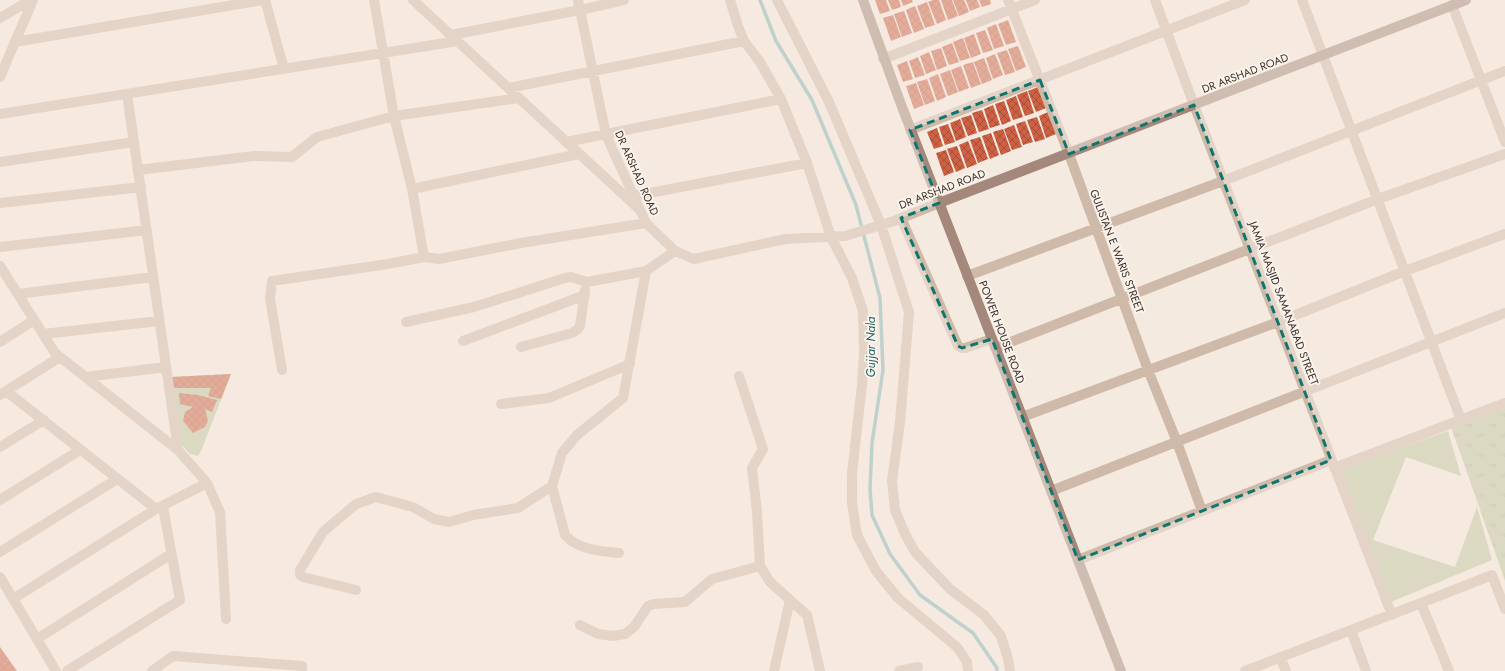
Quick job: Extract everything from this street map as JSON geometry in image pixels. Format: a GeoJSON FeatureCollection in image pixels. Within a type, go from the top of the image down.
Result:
{"type":"FeatureCollection","features":[{"type":"Feature","properties":{"kind":"street"},"geometry":{"type":"LineString","coordinates":[[0,18],[32,0]]}},
{"type":"Feature","properties":{"kind":"street"},"geometry":{"type":"LineString","coordinates":[[0,77],[32,0]]}},
{"type":"Feature","properties":{"kind":"street"},"geometry":{"type":"LineString","coordinates":[[15,42],[264,0],[284,69]]}},
{"type":"Feature","properties":{"kind":"street"},"geometry":{"type":"LineString","coordinates":[[374,0],[394,116],[412,189],[424,257]]}},
{"type":"Feature","properties":{"kind":"street"},"geometry":{"type":"LineString","coordinates":[[413,0],[641,211]]}},
{"type":"Feature","properties":{"kind":"street"},"geometry":{"type":"LineString","coordinates":[[0,114],[384,53],[454,38],[580,5],[624,0]]}},
{"type":"Feature","properties":{"kind":"street"},"geometry":{"type":"LineString","coordinates":[[730,0],[744,40],[760,62],[781,99],[807,163],[832,237],[852,278],[863,311],[864,353],[862,385],[852,473],[852,503],[857,535],[876,571],[898,598],[957,648],[967,662],[968,671]]}},
{"type":"Feature","properties":{"kind":"street"},"geometry":{"type":"LineString","coordinates":[[777,0],[829,102],[881,225],[909,312],[900,422],[892,481],[895,510],[905,534],[915,552],[950,589],[984,615],[1001,636],[1010,671]]}},
{"type":"Feature","properties":{"kind":"street","name":"POWER HOUSE ROAD"},"geometry":{"type":"LineString","coordinates":[[863,0],[910,130],[1121,671]]}},
{"type":"Feature","properties":{"kind":"street"},"geometry":{"type":"LineString","coordinates":[[883,58],[1010,4],[1034,0]]}},
{"type":"Feature","properties":{"kind":"street","name":"JAMIA MASJID SAMANABAD STREET"},"geometry":{"type":"LineString","coordinates":[[1155,0],[1194,106],[1392,615]]}},
{"type":"Feature","properties":{"kind":"street"},"geometry":{"type":"LineString","coordinates":[[910,130],[1244,0]]}},
{"type":"Feature","properties":{"kind":"street"},"geometry":{"type":"LineString","coordinates":[[1302,0],[1461,420]]}},
{"type":"Feature","properties":{"kind":"street","name":"DR ARSHAD ROAD"},"geometry":{"type":"LineString","coordinates":[[580,5],[606,135],[646,223],[675,251],[694,259],[785,239],[846,236],[902,218],[1466,0]]}},
{"type":"Feature","properties":{"kind":"street","name":"GULISTAN E WARIS STREET"},"geometry":{"type":"LineString","coordinates":[[1010,4],[1123,299],[1148,370],[1177,442],[1202,511]]}},
{"type":"Feature","properties":{"kind":"street"},"geometry":{"type":"LineString","coordinates":[[1452,5],[1505,142]]}},
{"type":"Feature","properties":{"kind":"street"},"geometry":{"type":"LineString","coordinates":[[508,88],[593,72],[744,40]]}},
{"type":"Feature","properties":{"kind":"street"},"geometry":{"type":"LineString","coordinates":[[968,276],[1223,181],[1505,72]]}},
{"type":"Feature","properties":{"kind":"street"},"geometry":{"type":"LineString","coordinates":[[127,94],[178,450]]}},
{"type":"Feature","properties":{"kind":"street"},"geometry":{"type":"LineString","coordinates":[[138,170],[254,156],[292,157],[317,137],[394,116],[519,98]]}},
{"type":"Feature","properties":{"kind":"street"},"geometry":{"type":"LineString","coordinates":[[566,142],[781,99]]}},
{"type":"Feature","properties":{"kind":"street"},"geometry":{"type":"LineString","coordinates":[[0,162],[134,142]]}},
{"type":"Feature","properties":{"kind":"street"},"geometry":{"type":"LineString","coordinates":[[412,189],[580,154]]}},
{"type":"Feature","properties":{"kind":"street"},"geometry":{"type":"LineString","coordinates":[[902,218],[958,346],[965,348],[994,343],[1123,299],[1378,199],[1505,154]]}},
{"type":"Feature","properties":{"kind":"street"},"geometry":{"type":"LineString","coordinates":[[634,196],[807,163]]}},
{"type":"Feature","properties":{"kind":"street"},"geometry":{"type":"LineString","coordinates":[[0,203],[140,187]]}},
{"type":"Feature","properties":{"kind":"street"},"geometry":{"type":"LineString","coordinates":[[282,370],[270,299],[272,281],[388,264],[424,257],[439,259],[646,223]]}},
{"type":"Feature","properties":{"kind":"street"},"geometry":{"type":"LineString","coordinates":[[0,247],[146,230]]}},
{"type":"Feature","properties":{"kind":"street"},"geometry":{"type":"LineString","coordinates":[[1022,416],[1278,322],[1405,271],[1505,234]]}},
{"type":"Feature","properties":{"kind":"street"},"geometry":{"type":"LineString","coordinates":[[406,322],[474,307],[565,278],[571,277],[587,282],[646,271],[675,251]]}},
{"type":"Feature","properties":{"kind":"street"},"geometry":{"type":"LineString","coordinates":[[0,266],[55,353],[178,450],[207,484],[220,512],[226,619]]}},
{"type":"Feature","properties":{"kind":"street"},"geometry":{"type":"LineString","coordinates":[[618,554],[598,551],[578,545],[569,540],[565,535],[552,486],[562,453],[577,435],[623,398],[646,271]]}},
{"type":"Feature","properties":{"kind":"street"},"geometry":{"type":"LineString","coordinates":[[18,294],[153,277]]}},
{"type":"Feature","properties":{"kind":"street"},"geometry":{"type":"LineString","coordinates":[[521,347],[572,333],[577,330],[580,326],[587,282]]}},
{"type":"Feature","properties":{"kind":"street"},"geometry":{"type":"LineString","coordinates":[[463,341],[585,295]]}},
{"type":"Feature","properties":{"kind":"street"},"geometry":{"type":"LineString","coordinates":[[1051,491],[1505,313]]}},
{"type":"Feature","properties":{"kind":"street"},"geometry":{"type":"LineString","coordinates":[[0,342],[34,320]]}},
{"type":"Feature","properties":{"kind":"street"},"geometry":{"type":"LineString","coordinates":[[43,334],[159,321]]}},
{"type":"Feature","properties":{"kind":"street"},"geometry":{"type":"LineString","coordinates":[[60,357],[3,393],[44,420],[117,479],[159,508],[171,554],[180,600],[67,671]]}},
{"type":"Feature","properties":{"kind":"street"},"geometry":{"type":"LineString","coordinates":[[501,404],[549,398],[630,364]]}},
{"type":"Feature","properties":{"kind":"street"},"geometry":{"type":"LineString","coordinates":[[85,377],[166,367]]}},
{"type":"Feature","properties":{"kind":"street"},"geometry":{"type":"LineString","coordinates":[[739,376],[763,449],[752,468],[757,512],[760,566],[770,582],[807,615],[820,671]]}},
{"type":"Feature","properties":{"kind":"street"},"geometry":{"type":"LineString","coordinates":[[1078,560],[1202,511],[1461,420],[1505,403]]}},
{"type":"Feature","properties":{"kind":"street"},"geometry":{"type":"LineString","coordinates":[[0,447],[44,420]]}},
{"type":"Feature","properties":{"kind":"street"},"geometry":{"type":"LineString","coordinates":[[0,500],[80,450]]}},
{"type":"Feature","properties":{"kind":"street"},"geometry":{"type":"LineString","coordinates":[[0,552],[117,479]]}},
{"type":"Feature","properties":{"kind":"street"},"geometry":{"type":"LineString","coordinates":[[13,599],[159,508],[207,484]]}},
{"type":"Feature","properties":{"kind":"street"},"geometry":{"type":"LineString","coordinates":[[356,590],[303,577],[300,575],[300,570],[323,532],[356,504],[376,497],[413,507],[434,520],[448,522],[473,515],[518,508],[552,486]]}},
{"type":"Feature","properties":{"kind":"street"},"geometry":{"type":"LineString","coordinates":[[37,639],[171,554]]}},
{"type":"Feature","properties":{"kind":"street"},"geometry":{"type":"LineString","coordinates":[[580,625],[598,634],[614,636],[625,634],[634,627],[648,606],[654,604],[685,602],[712,579],[760,566]]}},
{"type":"Feature","properties":{"kind":"street"},"geometry":{"type":"LineString","coordinates":[[1244,671],[1421,604],[1492,575],[1505,609]]}},
{"type":"Feature","properties":{"kind":"street"},"geometry":{"type":"LineString","coordinates":[[0,577],[56,671]]}},
{"type":"Feature","properties":{"kind":"street"},"geometry":{"type":"LineString","coordinates":[[774,671],[790,600]]}},
{"type":"Feature","properties":{"kind":"street"},"geometry":{"type":"LineString","coordinates":[[1421,604],[1449,671]]}},
{"type":"Feature","properties":{"kind":"street"},"geometry":{"type":"LineString","coordinates":[[1351,630],[1366,671]]}},
{"type":"Feature","properties":{"kind":"street"},"geometry":{"type":"LineString","coordinates":[[152,671],[173,656],[302,666],[302,671]]}},
{"type":"Feature","properties":{"kind":"street"},"geometry":{"type":"LineString","coordinates":[[1280,657],[1286,671]]}},
{"type":"Feature","properties":{"kind":"street"},"geometry":{"type":"LineString","coordinates":[[899,671],[918,667]]}},
{"type":"Feature","properties":{"kind":"highlighted area"},"geometry":{"type":"Polygon","coordinates":[[[1040,80],[1069,154],[1194,105],[1331,460],[1078,560],[992,339],[962,348],[958,346],[901,218],[939,203],[910,130],[1040,80]]]}},
{"type":"Feature","properties":{"kind":"green space"},"geometry":{"type":"Polygon","coordinates":[[[231,374],[201,451],[198,456],[190,454],[181,444],[171,377],[231,374]]]}},
{"type":"Feature","properties":{"kind":"green space"},"geometry":{"type":"Polygon","coordinates":[[[1505,404],[1505,581],[1450,424],[1505,404]]]}},
{"type":"Feature","properties":{"kind":"green space"},"geometry":{"type":"Polygon","coordinates":[[[1448,431],[1461,476],[1406,457],[1373,540],[1455,567],[1477,507],[1492,560],[1391,602],[1338,470],[1448,431]]]}},
{"type":"Feature","properties":{"kind":"building"},"geometry":{"type":"Polygon","coordinates":[[[875,0],[886,0],[890,11],[880,14],[875,0]]]}},
{"type":"Feature","properties":{"kind":"building"},"geometry":{"type":"Polygon","coordinates":[[[888,0],[899,0],[901,7],[892,10],[888,0]]]}},
{"type":"Feature","properties":{"kind":"building"},"geometry":{"type":"Polygon","coordinates":[[[901,0],[912,0],[913,2],[903,6],[901,0]]]}},
{"type":"Feature","properties":{"kind":"building"},"geometry":{"type":"Polygon","coordinates":[[[939,0],[946,20],[937,24],[928,2],[939,0]]]}},
{"type":"Feature","properties":{"kind":"building"},"geometry":{"type":"Polygon","coordinates":[[[941,0],[952,0],[958,16],[948,20],[941,0]]]}},
{"type":"Feature","properties":{"kind":"building"},"geometry":{"type":"Polygon","coordinates":[[[953,0],[964,0],[969,12],[959,16],[953,0]]]}},
{"type":"Feature","properties":{"kind":"building"},"geometry":{"type":"Polygon","coordinates":[[[966,0],[977,0],[980,7],[970,11],[966,0]]]}},
{"type":"Feature","properties":{"kind":"building"},"geometry":{"type":"Polygon","coordinates":[[[979,0],[990,0],[991,4],[982,7],[979,0]]]}},
{"type":"Feature","properties":{"kind":"building"},"geometry":{"type":"Polygon","coordinates":[[[927,2],[935,25],[925,28],[917,6],[927,2]]]}},
{"type":"Feature","properties":{"kind":"building"},"geometry":{"type":"Polygon","coordinates":[[[915,6],[924,29],[914,33],[906,10],[915,6]]]}},
{"type":"Feature","properties":{"kind":"building"},"geometry":{"type":"Polygon","coordinates":[[[904,11],[912,33],[902,37],[894,14],[904,11]]]}},
{"type":"Feature","properties":{"kind":"building"},"geometry":{"type":"Polygon","coordinates":[[[893,15],[901,37],[891,41],[883,18],[893,15]]]}},
{"type":"Feature","properties":{"kind":"building"},"geometry":{"type":"Polygon","coordinates":[[[1008,20],[1016,42],[1006,45],[998,24],[1008,20]]]}},
{"type":"Feature","properties":{"kind":"building"},"geometry":{"type":"Polygon","coordinates":[[[996,24],[1004,46],[994,49],[987,28],[996,24]]]}},
{"type":"Feature","properties":{"kind":"building"},"geometry":{"type":"Polygon","coordinates":[[[985,30],[993,50],[983,53],[976,33],[985,30]]]}},
{"type":"Feature","properties":{"kind":"building"},"geometry":{"type":"Polygon","coordinates":[[[974,34],[981,54],[971,58],[964,38],[974,34]]]}},
{"type":"Feature","properties":{"kind":"building"},"geometry":{"type":"Polygon","coordinates":[[[963,38],[970,58],[960,61],[953,42],[963,38]]]}},
{"type":"Feature","properties":{"kind":"building"},"geometry":{"type":"Polygon","coordinates":[[[952,43],[959,62],[949,65],[942,47],[952,43]]]}},
{"type":"Feature","properties":{"kind":"building"},"geometry":{"type":"Polygon","coordinates":[[[1018,46],[1026,67],[1016,71],[1008,49],[1018,46]]]}},
{"type":"Feature","properties":{"kind":"building"},"geometry":{"type":"Polygon","coordinates":[[[941,48],[947,66],[937,70],[931,51],[941,48]]]}},
{"type":"Feature","properties":{"kind":"building"},"geometry":{"type":"Polygon","coordinates":[[[1007,50],[1015,72],[1005,75],[997,53],[1007,50]]]}},
{"type":"Feature","properties":{"kind":"building"},"geometry":{"type":"Polygon","coordinates":[[[929,52],[936,70],[926,74],[920,56],[929,52]]]}},
{"type":"Feature","properties":{"kind":"building"},"geometry":{"type":"Polygon","coordinates":[[[995,54],[1003,75],[993,79],[986,58],[995,54]]]}},
{"type":"Feature","properties":{"kind":"building"},"geometry":{"type":"Polygon","coordinates":[[[918,57],[925,75],[915,78],[909,61],[918,57]]]}},
{"type":"Feature","properties":{"kind":"building"},"geometry":{"type":"Polygon","coordinates":[[[984,58],[992,80],[982,84],[974,62],[984,58]]]}},
{"type":"Feature","properties":{"kind":"building"},"geometry":{"type":"Polygon","coordinates":[[[907,61],[913,79],[903,82],[897,65],[907,61]]]}},
{"type":"Feature","properties":{"kind":"building"},"geometry":{"type":"Polygon","coordinates":[[[973,62],[981,84],[971,88],[963,65],[973,62]]]}},
{"type":"Feature","properties":{"kind":"building"},"geometry":{"type":"Polygon","coordinates":[[[961,66],[969,88],[959,92],[951,70],[961,66]]]}},
{"type":"Feature","properties":{"kind":"building"},"geometry":{"type":"Polygon","coordinates":[[[950,70],[958,92],[948,96],[940,74],[950,70]]]}},
{"type":"Feature","properties":{"kind":"building"},"geometry":{"type":"Polygon","coordinates":[[[938,74],[946,97],[937,101],[929,78],[938,74]]]}},
{"type":"Feature","properties":{"kind":"building"},"geometry":{"type":"Polygon","coordinates":[[[927,79],[935,101],[925,105],[917,82],[927,79]]]}},
{"type":"Feature","properties":{"kind":"building"},"geometry":{"type":"Polygon","coordinates":[[[916,83],[924,105],[914,109],[906,86],[916,83]]]}},
{"type":"Feature","properties":{"kind":"building"},"geometry":{"type":"Polygon","coordinates":[[[1038,87],[1046,108],[1036,112],[1028,91],[1038,87]]]}},
{"type":"Feature","properties":{"kind":"building"},"geometry":{"type":"Polygon","coordinates":[[[1027,91],[1034,113],[1025,116],[1017,95],[1027,91]]]}},
{"type":"Feature","properties":{"kind":"building"},"geometry":{"type":"Polygon","coordinates":[[[1016,96],[1023,117],[1013,120],[1006,100],[1016,96]]]}},
{"type":"Feature","properties":{"kind":"building"},"geometry":{"type":"Polygon","coordinates":[[[1004,101],[1011,121],[1002,125],[995,104],[1004,101]]]}},
{"type":"Feature","properties":{"kind":"building"},"geometry":{"type":"Polygon","coordinates":[[[993,105],[1000,125],[990,128],[984,109],[993,105]]]}},
{"type":"Feature","properties":{"kind":"building"},"geometry":{"type":"Polygon","coordinates":[[[982,110],[989,129],[979,132],[972,113],[982,110]]]}},
{"type":"Feature","properties":{"kind":"building"},"geometry":{"type":"Polygon","coordinates":[[[1048,112],[1056,134],[1046,138],[1039,116],[1048,112]]]}},
{"type":"Feature","properties":{"kind":"building"},"geometry":{"type":"Polygon","coordinates":[[[971,115],[977,133],[968,136],[961,118],[971,115]]]}},
{"type":"Feature","properties":{"kind":"building"},"geometry":{"type":"Polygon","coordinates":[[[1037,117],[1045,139],[1035,142],[1027,120],[1037,117]]]}},
{"type":"Feature","properties":{"kind":"building"},"geometry":{"type":"Polygon","coordinates":[[[960,119],[966,137],[956,141],[950,123],[960,119]]]}},
{"type":"Feature","properties":{"kind":"building"},"geometry":{"type":"Polygon","coordinates":[[[1025,121],[1033,142],[1023,145],[1016,124],[1025,121]]]}},
{"type":"Feature","properties":{"kind":"building"},"geometry":{"type":"Polygon","coordinates":[[[948,124],[955,142],[945,145],[939,127],[948,124]]]}},
{"type":"Feature","properties":{"kind":"building"},"geometry":{"type":"Polygon","coordinates":[[[1014,125],[1022,147],[1012,150],[1004,129],[1014,125]]]}},
{"type":"Feature","properties":{"kind":"building"},"geometry":{"type":"Polygon","coordinates":[[[937,128],[943,146],[934,149],[927,132],[937,128]]]}},
{"type":"Feature","properties":{"kind":"building"},"geometry":{"type":"Polygon","coordinates":[[[1003,129],[1011,151],[1001,155],[993,132],[1003,129]]]}},
{"type":"Feature","properties":{"kind":"building"},"geometry":{"type":"Polygon","coordinates":[[[991,133],[999,155],[990,159],[982,136],[991,133]]]}},
{"type":"Feature","properties":{"kind":"building"},"geometry":{"type":"Polygon","coordinates":[[[980,137],[988,159],[978,163],[970,140],[980,137]]]}},
{"type":"Feature","properties":{"kind":"building"},"geometry":{"type":"Polygon","coordinates":[[[968,141],[977,164],[967,168],[959,145],[968,141]]]}},
{"type":"Feature","properties":{"kind":"building"},"geometry":{"type":"Polygon","coordinates":[[[957,146],[965,168],[956,172],[947,149],[957,146]]]}},
{"type":"Feature","properties":{"kind":"building"},"geometry":{"type":"Polygon","coordinates":[[[946,150],[954,172],[944,176],[936,153],[946,150]]]}},
{"type":"Feature","properties":{"kind":"building"},"geometry":{"type":"Polygon","coordinates":[[[231,374],[221,399],[208,396],[211,388],[173,388],[171,377],[231,374]]]}},
{"type":"Feature","properties":{"kind":"building"},"geometry":{"type":"Polygon","coordinates":[[[179,393],[198,395],[217,400],[212,412],[205,409],[208,421],[205,427],[193,433],[183,421],[185,412],[193,407],[180,404],[179,393]]]}},
{"type":"Feature","properties":{"kind":"building"},"geometry":{"type":"Polygon","coordinates":[[[0,647],[17,671],[0,671],[0,647]]]}},
{"type":"Feature","properties":{"kind":"waterway","name":"Gujjar Nala"},"geometry":{"type":"LineString","coordinates":[[760,0],[776,41],[812,100],[856,205],[880,298],[883,370],[872,443],[870,489],[872,515],[890,554],[920,595],[973,633],[997,668],[997,671]]}}]}
